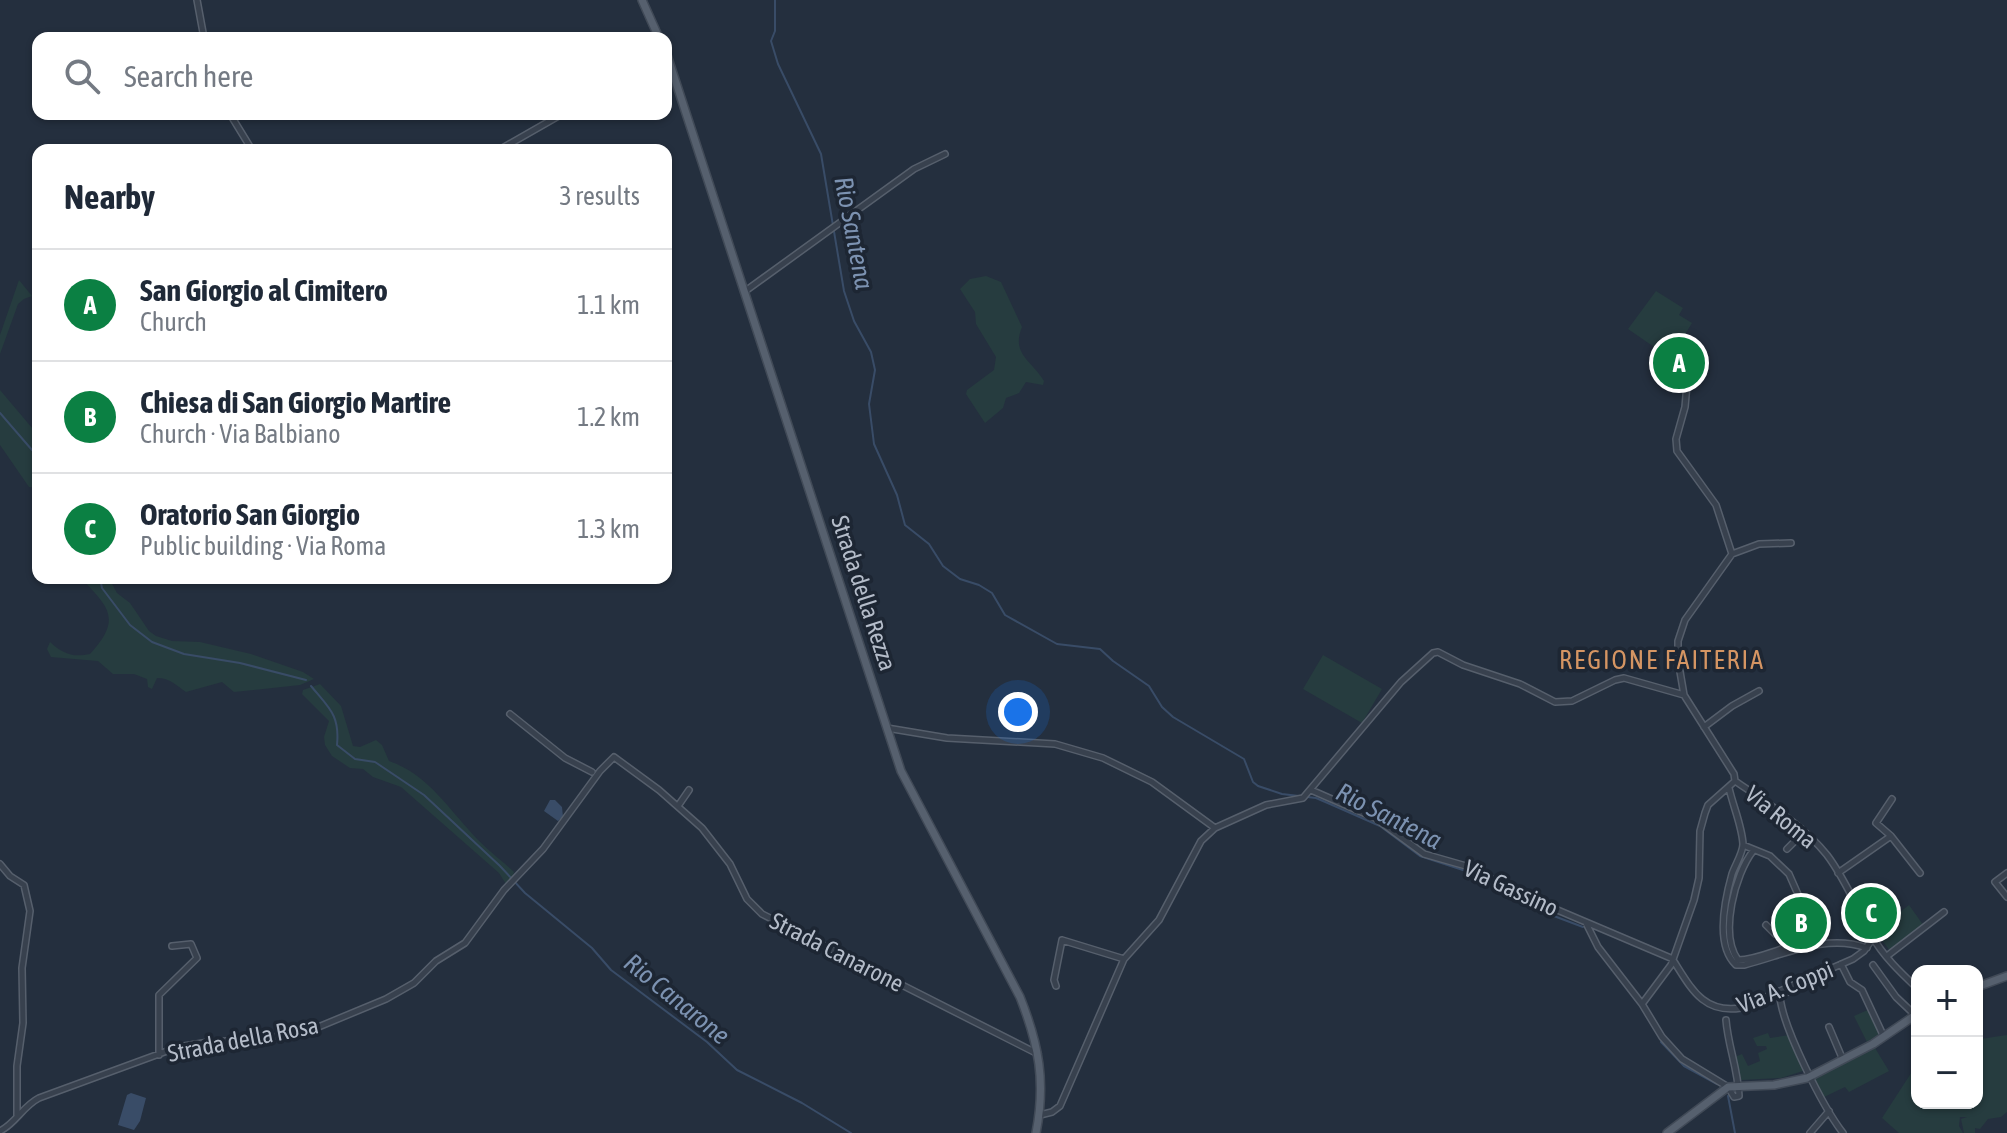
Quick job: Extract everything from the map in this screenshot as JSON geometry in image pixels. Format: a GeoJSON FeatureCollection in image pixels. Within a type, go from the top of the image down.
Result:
{"type":"FeatureCollection","features":[{"type":"Feature","properties":{"kind":"main road"},"geometry":{"type":"LineString","coordinates":[[642,0],[656,32]]}},
{"type":"Feature","properties":{"kind":"main road","name":"Strada della Rezza"},"geometry":{"type":"LineString","coordinates":[[672,72],[911,793],[1020,997],[1032,1027],[1039,1055],[1040,1115],[1036,1133]]}},
{"type":"Feature","properties":{"kind":"main road"},"geometry":{"type":"LineString","coordinates":[[1983,985],[2007,976]]}},
{"type":"Feature","properties":{"kind":"main road"},"geometry":{"type":"LineString","coordinates":[[1667,1133],[1728,1087],[1784,1084],[1810,1076],[1884,1037],[1911,1018]]}},
{"type":"Feature","properties":{"kind":"street"},"geometry":{"type":"LineString","coordinates":[[197,0],[203,32]]}},
{"type":"Feature","properties":{"kind":"street"},"geometry":{"type":"LineString","coordinates":[[234,120],[248,144]]}},
{"type":"Feature","properties":{"kind":"street"},"geometry":{"type":"LineString","coordinates":[[510,144],[552,120]]}},
{"type":"Feature","properties":{"kind":"street"},"geometry":{"type":"LineString","coordinates":[[743,293],[914,169],[945,154]]}},
{"type":"Feature","properties":{"kind":"street"},"geometry":{"type":"LineString","coordinates":[[1687,384],[1685,407],[1676,439],[1677,451],[1716,505],[1732,554]]}},
{"type":"Feature","properties":{"kind":"street"},"geometry":{"type":"LineString","coordinates":[[1642,1004],[1669,969],[1697,887],[1702,820],[1708,805],[1735,781],[1734,774],[1684,695],[1678,660],[1681,630],[1732,554],[1759,544],[1791,543]]}},
{"type":"Feature","properties":{"kind":"street"},"geometry":{"type":"LineString","coordinates":[[1040,1115],[1060,1106],[1124,959],[1159,920],[1193,854],[1209,831],[1266,805],[1307,794],[1401,682],[1435,652],[1520,684],[1555,702],[1572,701],[1624,678],[1684,695]]}},
{"type":"Feature","properties":{"kind":"street"},"geometry":{"type":"LineString","coordinates":[[1704,727],[1759,691]]}},
{"type":"Feature","properties":{"kind":"street"},"geometry":{"type":"LineString","coordinates":[[510,714],[565,758],[594,775]]}},
{"type":"Feature","properties":{"kind":"street"},"geometry":{"type":"LineString","coordinates":[[887,728],[947,738],[1055,744],[1103,758],[1152,782],[1215,828]]}},
{"type":"Feature","properties":{"kind":"street","name":"Strada Canarone"},"geometry":{"type":"LineString","coordinates":[[594,775],[614,757],[618,758],[678,806],[702,828],[730,864],[747,899],[762,914],[1039,1055]]}},
{"type":"Feature","properties":{"kind":"street","name":"Strada della Rosa"},"geometry":{"type":"LineString","coordinates":[[0,1131],[9,1127],[39,1098],[159,1055],[194,1044],[265,1039],[316,1028],[386,999],[414,983],[436,961],[465,943],[513,880],[543,849],[594,775]]}},
{"type":"Feature","properties":{"kind":"street","name":"Via Roma"},"geometry":{"type":"LineString","coordinates":[[1735,781],[1804,832],[1826,854],[1860,908],[1873,938],[1911,983]]}},
{"type":"Feature","properties":{"kind":"street"},"geometry":{"type":"LineString","coordinates":[[1729,788],[1743,845],[1729,888],[1725,929],[1726,950],[1736,965],[1840,941],[1867,948],[1873,938]]}},
{"type":"Feature","properties":{"kind":"street"},"geometry":{"type":"LineString","coordinates":[[678,806],[689,790]]}},
{"type":"Feature","properties":{"kind":"street","name":"Via Gassino"},"geometry":{"type":"LineString","coordinates":[[1307,794],[1375,818],[1424,854],[1466,866],[1673,959]]}},
{"type":"Feature","properties":{"kind":"street"},"geometry":{"type":"LineString","coordinates":[[1892,799],[1876,823],[1891,836],[1920,873]]}},
{"type":"Feature","properties":{"kind":"street"},"geometry":{"type":"LineString","coordinates":[[1787,849],[1804,832]]}},
{"type":"Feature","properties":{"kind":"street"},"geometry":{"type":"LineString","coordinates":[[1838,873],[1891,836]]}},
{"type":"Feature","properties":{"kind":"street"},"geometry":{"type":"LineString","coordinates":[[1743,845],[1770,856],[1789,874],[1811,924],[1807,937],[1802,940],[1747,960],[1738,960],[1733,952],[1730,925],[1736,881],[1753,851]]}},
{"type":"Feature","properties":{"kind":"street"},"geometry":{"type":"LineString","coordinates":[[0,864],[24,885],[30,911],[22,968],[23,1023],[17,1066],[17,1116]]}},
{"type":"Feature","properties":{"kind":"street"},"geometry":{"type":"LineString","coordinates":[[2007,873],[1995,882],[2007,897]]}},
{"type":"Feature","properties":{"kind":"street"},"geometry":{"type":"LineString","coordinates":[[1788,953],[1810,938],[1816,924],[1806,902]]}},
{"type":"Feature","properties":{"kind":"street"},"geometry":{"type":"LineString","coordinates":[[1887,956],[1944,912]]}},
{"type":"Feature","properties":{"kind":"street"},"geometry":{"type":"LineString","coordinates":[[1582,920],[1642,1004],[1656,1030],[1682,1059],[1728,1087]]}},
{"type":"Feature","properties":{"kind":"street"},"geometry":{"type":"LineString","coordinates":[[1766,925],[1771,933],[1794,934],[1802,940]]}},
{"type":"Feature","properties":{"kind":"street"},"geometry":{"type":"LineString","coordinates":[[1593,935],[1594,930],[1602,927],[1602,935],[1596,943]]}},
{"type":"Feature","properties":{"kind":"street"},"geometry":{"type":"LineString","coordinates":[[1817,944],[1828,937]]}},
{"type":"Feature","properties":{"kind":"street"},"geometry":{"type":"LineString","coordinates":[[1056,986],[1054,980],[1062,940],[1124,959]]}},
{"type":"Feature","properties":{"kind":"street"},"geometry":{"type":"LineString","coordinates":[[159,1055],[159,995],[197,958],[191,944],[172,946]]}},
{"type":"Feature","properties":{"kind":"street","name":"Via A. Coppi"},"geometry":{"type":"LineString","coordinates":[[1673,959],[1704,1002],[1727,1010],[1741,1008],[1820,974],[1860,955],[1867,948]]}},
{"type":"Feature","properties":{"kind":"street"},"geometry":{"type":"LineString","coordinates":[[1841,964],[1850,982],[1862,990],[1884,1037]]}},
{"type":"Feature","properties":{"kind":"street"},"geometry":{"type":"LineString","coordinates":[[1873,965],[1896,997],[1911,1010]]}},
{"type":"Feature","properties":{"kind":"street"},"geometry":{"type":"LineString","coordinates":[[1820,974],[1780,997],[1782,1010],[1810,1076],[1843,1133]]}},
{"type":"Feature","properties":{"kind":"street"},"geometry":{"type":"LineString","coordinates":[[1726,1020],[1727,1040],[1739,1086]]}},
{"type":"Feature","properties":{"kind":"street"},"geometry":{"type":"LineString","coordinates":[[1829,1027],[1843,1060]]}},
{"type":"Feature","properties":{"kind":"street"},"geometry":{"type":"LineString","coordinates":[[1810,1133],[1829,1111]]}},
{"type":"Feature","properties":{"kind":"green space"},"geometry":{"type":"Polygon","coordinates":[[[986,276],[1001,282],[1022,327],[1019,336],[1021,350],[1044,381],[1043,385],[1026,382],[1019,393],[1006,398],[1003,408],[985,423],[966,394],[994,370],[996,357],[976,324],[975,312],[960,289],[970,279],[986,276]]]}},
{"type":"Feature","properties":{"kind":"green space"},"geometry":{"type":"Polygon","coordinates":[[[19,280],[32,296],[18,304],[0,354],[0,335],[19,280]]]}},
{"type":"Feature","properties":{"kind":"green space"},"geometry":{"type":"Polygon","coordinates":[[[1656,291],[1683,308],[1679,315],[1692,323],[1684,336],[1700,346],[1681,378],[1663,367],[1660,371],[1648,365],[1657,349],[1628,329],[1656,291]]]}},
{"type":"Feature","properties":{"kind":"green space"},"geometry":{"type":"Polygon","coordinates":[[[0,390],[32,428],[32,487],[0,445],[0,390]]]}},
{"type":"Feature","properties":{"kind":"green space"},"geometry":{"type":"Polygon","coordinates":[[[86,584],[112,584],[156,636],[251,654],[303,672],[314,679],[300,685],[234,692],[222,682],[186,692],[162,678],[157,678],[152,689],[148,687],[147,679],[134,674],[113,674],[98,661],[51,657],[47,649],[50,642],[68,654],[78,655],[90,654],[100,642],[109,622],[108,613],[86,584]]]}},
{"type":"Feature","properties":{"kind":"green space"},"geometry":{"type":"Polygon","coordinates":[[[1323,655],[1382,689],[1362,723],[1303,689],[1323,655]]]}},
{"type":"Feature","properties":{"kind":"green space"},"geometry":{"type":"Polygon","coordinates":[[[320,684],[341,706],[353,746],[360,747],[376,740],[382,745],[389,761],[423,781],[514,872],[510,882],[506,884],[499,873],[401,787],[373,777],[363,769],[350,768],[332,756],[324,737],[329,721],[302,694],[303,690],[320,684]]]}},
{"type":"Feature","properties":{"kind":"green space"},"geometry":{"type":"Polygon","coordinates":[[[1909,905],[1924,926],[1890,951],[1875,931],[1909,905]]]}},
{"type":"Feature","properties":{"kind":"green space"},"geometry":{"type":"Polygon","coordinates":[[[1870,1009],[1881,1034],[1867,1042],[1854,1016],[1870,1009]]]}},
{"type":"Feature","properties":{"kind":"green space"},"geometry":{"type":"Polygon","coordinates":[[[1768,1033],[1770,1038],[1789,1035],[1803,1071],[1781,1078],[1741,1080],[1735,1057],[1742,1054],[1748,1066],[1760,1061],[1758,1053],[1767,1049],[1766,1046],[1757,1046],[1753,1038],[1768,1033]]]}},
{"type":"Feature","properties":{"kind":"green space"},"geometry":{"type":"Polygon","coordinates":[[[2007,1035],[2007,1112],[2001,1117],[1988,1119],[1980,1129],[1975,1128],[1975,1133],[1964,1133],[1961,1119],[1967,1117],[1960,1117],[1959,1126],[1963,1133],[1899,1133],[1882,1118],[1911,1073],[1911,1109],[1983,1109],[1983,1039],[2007,1035]]]}},
{"type":"Feature","properties":{"kind":"green space"},"geometry":{"type":"Polygon","coordinates":[[[1875,1048],[1889,1071],[1849,1092],[1845,1087],[1824,1097],[1815,1079],[1875,1048]]]}},
{"type":"Feature","properties":{"kind":"water"},"geometry":{"type":"Polygon","coordinates":[[[550,800],[555,800],[562,807],[563,817],[558,821],[544,811],[550,800]]]}},
{"type":"Feature","properties":{"kind":"water"},"geometry":{"type":"Polygon","coordinates":[[[131,1093],[146,1098],[140,1121],[134,1130],[118,1125],[127,1095],[131,1093]]]}},
{"type":"Feature","properties":{"kind":"waterway","name":"Rio Santena"},"geometry":{"type":"LineString","coordinates":[[775,0],[775,31],[771,41],[778,64],[821,154],[844,291],[854,321],[871,352],[875,370],[869,404],[874,444],[897,495],[905,525],[929,544],[943,566],[960,579],[992,593],[1005,615],[1057,644],[1100,649],[1149,686],[1162,707],[1173,717],[1244,759],[1253,782],[1258,786],[1282,794],[1316,798],[1330,804],[1380,826],[1420,856],[1466,871],[1538,910],[1583,927]]}},
{"type":"Feature","properties":{"kind":"waterway"},"geometry":{"type":"LineString","coordinates":[[0,413],[32,450]]}},
{"type":"Feature","properties":{"kind":"waterway"},"geometry":{"type":"LineString","coordinates":[[101,584],[130,625],[152,642],[184,654],[240,663],[306,680]]}},
{"type":"Feature","properties":{"kind":"waterway","name":"Rio Canarone"},"geometry":{"type":"LineString","coordinates":[[311,686],[335,719],[337,745],[355,759],[375,762],[424,795],[525,893],[592,948],[611,970],[707,1042],[737,1070],[802,1103],[851,1133]]}},
{"type":"Feature","properties":{"kind":"waterway","name":"Rio Santena"},"geometry":{"type":"LineString","coordinates":[[1661,1042],[1684,1066],[1717,1084]]}},
{"type":"Feature","properties":{"kind":"waterway","name":"Rio Santena"},"geometry":{"type":"LineString","coordinates":[[1728,1096],[1735,1133]]}},
{"type":"Feature","properties":{"kind":"place","name":"San Giorgio al Cimitero"},"geometry":{"type":"Point","coordinates":[1679,363]}},
{"type":"Feature","properties":{"kind":"place","name":"Oratorio San Giorgio"},"geometry":{"type":"Point","coordinates":[1871,913]}},
{"type":"Feature","properties":{"kind":"place","name":"Chiesa di San Giorgio Martire"},"geometry":{"type":"Point","coordinates":[1801,923]}},
{"type":"Feature","properties":{"kind":"district","name":"REGIONE FAITERIA"},"geometry":{"type":"Point","coordinates":[1662,660]}}]}
